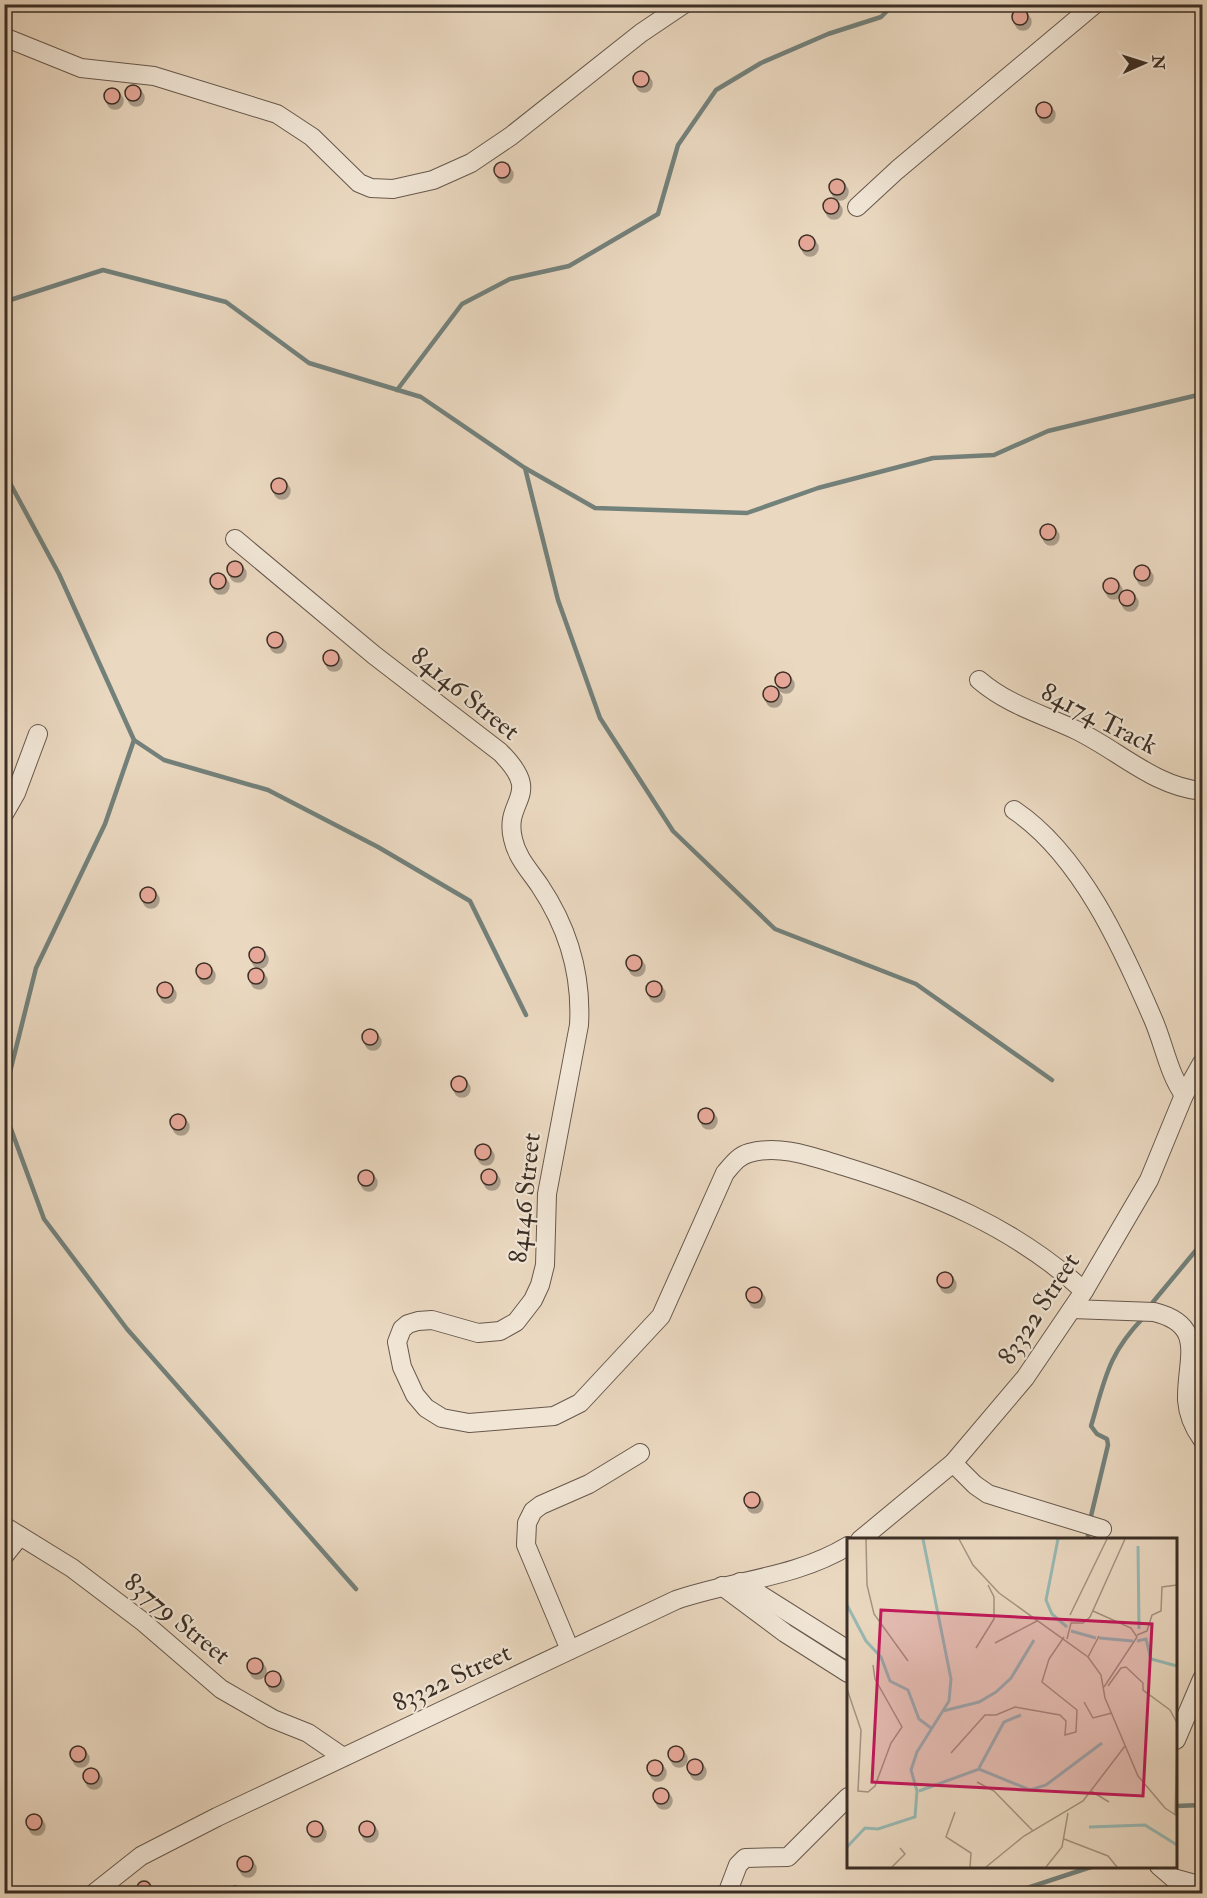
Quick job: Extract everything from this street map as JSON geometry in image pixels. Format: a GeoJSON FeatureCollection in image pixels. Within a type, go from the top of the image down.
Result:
{"type":"FeatureCollection","features":[{"type":"Feature","properties":{"kind":"street"},"geometry":{"type":"LineString","coordinates":[[4,37],[81,68],[154,76],[277,114],[312,137],[359,183],[371,188],[393,189],[433,180],[471,163],[511,136],[641,33],[684,4]]}},
{"type":"Feature","properties":{"kind":"street"},"geometry":{"type":"LineString","coordinates":[[857,207],[897,170],[1095,4]]}},
{"type":"Feature","properties":{"kind":"street","name":"84146 Street"},"geometry":{"type":"LineString","coordinates":[[235,539],[374,655],[500,752],[514,766],[522,784],[512,824],[514,844],[565,930],[575,968],[579,997],[579,1025],[551,1164],[545,1220],[545,1265],[540,1284],[533,1300],[516,1322],[500,1331],[478,1333],[432,1320],[408,1324],[402,1329],[397,1342],[402,1367],[415,1395],[426,1408],[442,1418],[469,1423],[554,1416],[580,1403],[661,1316],[725,1173],[735,1161],[747,1153],[765,1150],[795,1152],[927,1194],[1012,1236],[1060,1269],[1084,1291]]}},
{"type":"Feature","properties":{"kind":"street","name":"84174 Track"},"geometry":{"type":"LineString","coordinates":[[979,680],[992,692],[1023,709],[1075,730],[1169,783],[1185,790],[1203,791]]}},
{"type":"Feature","properties":{"kind":"street"},"geometry":{"type":"LineString","coordinates":[[4,814],[16,793],[38,734]]}},
{"type":"Feature","properties":{"kind":"street"},"geometry":{"type":"LineString","coordinates":[[1014,810],[1048,836],[1079,877],[1133,977],[1153,1019],[1176,1084],[1185,1095]]}},
{"type":"Feature","properties":{"kind":"street","name":"83322 Street"},"geometry":{"type":"LineString","coordinates":[[861,1538],[953,1463],[1025,1378],[1084,1291],[1149,1180],[1185,1095],[1203,1063]]}},
{"type":"Feature","properties":{"kind":"street"},"geometry":{"type":"LineString","coordinates":[[1072,1309],[1154,1312],[1167,1315],[1188,1330],[1193,1354],[1187,1401],[1191,1418],[1203,1440]]}},
{"type":"Feature","properties":{"kind":"street"},"geometry":{"type":"LineString","coordinates":[[570,1650],[526,1545],[526,1523],[533,1511],[541,1505],[589,1484],[640,1453]]}},
{"type":"Feature","properties":{"kind":"street"},"geometry":{"type":"LineString","coordinates":[[953,1463],[975,1485],[988,1494],[1102,1528]]}},
{"type":"Feature","properties":{"kind":"street"},"geometry":{"type":"LineString","coordinates":[[4,1556],[12,1531]]}},
{"type":"Feature","properties":{"kind":"street","name":"83779 Street"},"geometry":{"type":"LineString","coordinates":[[12,1531],[72,1568],[142,1621],[221,1689],[273,1719],[322,1742],[343,1757]]}},
{"type":"Feature","properties":{"kind":"street","name":"83322 Street"},"geometry":{"type":"LineString","coordinates":[[93,1893],[141,1856],[676,1599],[731,1584],[804,1569],[847,1547]]}},
{"type":"Feature","properties":{"kind":"street"},"geometry":{"type":"LineString","coordinates":[[731,1584],[847,1649]]}},
{"type":"Feature","properties":{"kind":"street"},"geometry":{"type":"LineString","coordinates":[[731,1584],[784,1633],[847,1672]]}},
{"type":"Feature","properties":{"kind":"street"},"geometry":{"type":"LineString","coordinates":[[1177,1738],[1203,1679]]}},
{"type":"Feature","properties":{"kind":"street"},"geometry":{"type":"LineString","coordinates":[[727,1893],[738,1865],[745,1858],[788,1857],[847,1799]]}},
{"type":"Feature","properties":{"kind":"street"},"geometry":{"type":"LineString","coordinates":[[1161,1868],[1173,1878],[1203,1886]]}},
{"type":"Feature","properties":{"kind":"building"},"geometry":{"type":"Polygon","coordinates":[[[1020,9],[1028,17],[1020,25],[1012,17],[1020,9]]]}},
{"type":"Feature","properties":{"kind":"building"},"geometry":{"type":"Polygon","coordinates":[[[641,71],[649,79],[641,87],[633,79],[641,71]]]}},
{"type":"Feature","properties":{"kind":"building"},"geometry":{"type":"Polygon","coordinates":[[[133,85],[141,93],[133,101],[125,93],[133,85]]]}},
{"type":"Feature","properties":{"kind":"building"},"geometry":{"type":"Polygon","coordinates":[[[112,88],[120,96],[112,104],[104,96],[112,88]]]}},
{"type":"Feature","properties":{"kind":"building"},"geometry":{"type":"Polygon","coordinates":[[[1044,102],[1052,110],[1044,118],[1036,110],[1044,102]]]}},
{"type":"Feature","properties":{"kind":"building"},"geometry":{"type":"Polygon","coordinates":[[[502,162],[510,170],[502,178],[494,170],[502,162]]]}},
{"type":"Feature","properties":{"kind":"building"},"geometry":{"type":"Polygon","coordinates":[[[837,179],[845,187],[837,195],[829,187],[837,179]]]}},
{"type":"Feature","properties":{"kind":"building"},"geometry":{"type":"Polygon","coordinates":[[[831,198],[839,206],[831,214],[823,206],[831,198]]]}},
{"type":"Feature","properties":{"kind":"building"},"geometry":{"type":"Polygon","coordinates":[[[807,235],[815,243],[807,251],[799,243],[807,235]]]}},
{"type":"Feature","properties":{"kind":"building"},"geometry":{"type":"Polygon","coordinates":[[[279,478],[287,486],[279,494],[271,486],[279,478]]]}},
{"type":"Feature","properties":{"kind":"building"},"geometry":{"type":"Polygon","coordinates":[[[1048,524],[1056,532],[1048,540],[1040,532],[1048,524]]]}},
{"type":"Feature","properties":{"kind":"building"},"geometry":{"type":"Polygon","coordinates":[[[235,561],[243,569],[235,577],[227,569],[235,561]]]}},
{"type":"Feature","properties":{"kind":"building"},"geometry":{"type":"Polygon","coordinates":[[[1142,565],[1150,573],[1142,581],[1134,573],[1142,565]]]}},
{"type":"Feature","properties":{"kind":"building"},"geometry":{"type":"Polygon","coordinates":[[[218,573],[226,581],[218,589],[210,581],[218,573]]]}},
{"type":"Feature","properties":{"kind":"building"},"geometry":{"type":"Polygon","coordinates":[[[1111,578],[1119,586],[1111,594],[1103,586],[1111,578]]]}},
{"type":"Feature","properties":{"kind":"building"},"geometry":{"type":"Polygon","coordinates":[[[1127,590],[1135,598],[1127,606],[1119,598],[1127,590]]]}},
{"type":"Feature","properties":{"kind":"building"},"geometry":{"type":"Polygon","coordinates":[[[275,632],[283,640],[275,648],[267,640],[275,632]]]}},
{"type":"Feature","properties":{"kind":"building"},"geometry":{"type":"Polygon","coordinates":[[[331,650],[339,658],[331,666],[323,658],[331,650]]]}},
{"type":"Feature","properties":{"kind":"building"},"geometry":{"type":"Polygon","coordinates":[[[783,672],[791,680],[783,688],[775,680],[783,672]]]}},
{"type":"Feature","properties":{"kind":"building"},"geometry":{"type":"Polygon","coordinates":[[[771,686],[779,694],[771,702],[763,694],[771,686]]]}},
{"type":"Feature","properties":{"kind":"building"},"geometry":{"type":"Polygon","coordinates":[[[148,887],[156,895],[148,903],[140,895],[148,887]]]}},
{"type":"Feature","properties":{"kind":"building"},"geometry":{"type":"Polygon","coordinates":[[[257,947],[265,955],[257,963],[249,955],[257,947]]]}},
{"type":"Feature","properties":{"kind":"building"},"geometry":{"type":"Polygon","coordinates":[[[634,955],[642,963],[634,971],[626,963],[634,955]]]}},
{"type":"Feature","properties":{"kind":"building"},"geometry":{"type":"Polygon","coordinates":[[[204,963],[212,971],[204,979],[196,971],[204,963]]]}},
{"type":"Feature","properties":{"kind":"building"},"geometry":{"type":"Polygon","coordinates":[[[256,968],[264,976],[256,984],[248,976],[256,968]]]}},
{"type":"Feature","properties":{"kind":"building"},"geometry":{"type":"Polygon","coordinates":[[[654,981],[662,989],[654,997],[646,989],[654,981]]]}},
{"type":"Feature","properties":{"kind":"building"},"geometry":{"type":"Polygon","coordinates":[[[165,982],[173,990],[165,998],[157,990],[165,982]]]}},
{"type":"Feature","properties":{"kind":"building"},"geometry":{"type":"Polygon","coordinates":[[[370,1029],[378,1037],[370,1045],[362,1037],[370,1029]]]}},
{"type":"Feature","properties":{"kind":"building"},"geometry":{"type":"Polygon","coordinates":[[[459,1076],[467,1084],[459,1092],[451,1084],[459,1076]]]}},
{"type":"Feature","properties":{"kind":"building"},"geometry":{"type":"Polygon","coordinates":[[[706,1108],[714,1116],[706,1124],[698,1116],[706,1108]]]}},
{"type":"Feature","properties":{"kind":"building"},"geometry":{"type":"Polygon","coordinates":[[[178,1114],[186,1122],[178,1130],[170,1122],[178,1114]]]}},
{"type":"Feature","properties":{"kind":"building"},"geometry":{"type":"Polygon","coordinates":[[[483,1144],[491,1152],[483,1160],[475,1152],[483,1144]]]}},
{"type":"Feature","properties":{"kind":"building"},"geometry":{"type":"Polygon","coordinates":[[[489,1169],[497,1177],[489,1185],[481,1177],[489,1169]]]}},
{"type":"Feature","properties":{"kind":"building"},"geometry":{"type":"Polygon","coordinates":[[[366,1170],[374,1178],[366,1186],[358,1178],[366,1170]]]}},
{"type":"Feature","properties":{"kind":"building"},"geometry":{"type":"Polygon","coordinates":[[[945,1272],[953,1280],[945,1288],[937,1280],[945,1272]]]}},
{"type":"Feature","properties":{"kind":"building"},"geometry":{"type":"Polygon","coordinates":[[[754,1287],[762,1295],[754,1303],[746,1295],[754,1287]]]}},
{"type":"Feature","properties":{"kind":"building"},"geometry":{"type":"Polygon","coordinates":[[[752,1492],[760,1500],[752,1508],[744,1500],[752,1492]]]}},
{"type":"Feature","properties":{"kind":"building"},"geometry":{"type":"Polygon","coordinates":[[[255,1658],[263,1666],[255,1674],[247,1666],[255,1658]]]}},
{"type":"Feature","properties":{"kind":"building"},"geometry":{"type":"Polygon","coordinates":[[[273,1671],[281,1679],[273,1687],[265,1679],[273,1671]]]}},
{"type":"Feature","properties":{"kind":"building"},"geometry":{"type":"Polygon","coordinates":[[[78,1746],[86,1754],[78,1762],[70,1754],[78,1746]]]}},
{"type":"Feature","properties":{"kind":"building"},"geometry":{"type":"Polygon","coordinates":[[[676,1746],[684,1754],[676,1762],[668,1754],[676,1746]]]}},
{"type":"Feature","properties":{"kind":"building"},"geometry":{"type":"Polygon","coordinates":[[[695,1759],[703,1767],[695,1775],[687,1767],[695,1759]]]}},
{"type":"Feature","properties":{"kind":"building"},"geometry":{"type":"Polygon","coordinates":[[[655,1760],[663,1768],[655,1776],[647,1768],[655,1760]]]}},
{"type":"Feature","properties":{"kind":"building"},"geometry":{"type":"Polygon","coordinates":[[[91,1768],[99,1776],[91,1784],[83,1776],[91,1768]]]}},
{"type":"Feature","properties":{"kind":"building"},"geometry":{"type":"Polygon","coordinates":[[[661,1788],[669,1796],[661,1804],[653,1796],[661,1788]]]}},
{"type":"Feature","properties":{"kind":"building"},"geometry":{"type":"Polygon","coordinates":[[[34,1814],[42,1822],[34,1830],[26,1822],[34,1814]]]}},
{"type":"Feature","properties":{"kind":"building"},"geometry":{"type":"Polygon","coordinates":[[[315,1821],[323,1829],[315,1837],[307,1829],[315,1821]]]}},
{"type":"Feature","properties":{"kind":"building"},"geometry":{"type":"Polygon","coordinates":[[[367,1821],[375,1829],[367,1837],[359,1829],[367,1821]]]}},
{"type":"Feature","properties":{"kind":"building"},"geometry":{"type":"Polygon","coordinates":[[[245,1856],[253,1864],[245,1872],[237,1864],[245,1856]]]}},
{"type":"Feature","properties":{"kind":"building"},"geometry":{"type":"Polygon","coordinates":[[[144,1881],[149,1883],[151,1888],[149,1893],[144,1895],[139,1893],[137,1888],[139,1883],[144,1881]]]}},
{"type":"Feature","properties":{"kind":"building"},"geometry":{"type":"Polygon","coordinates":[[[234,1886],[240,1887],[243,1894],[228,1894],[234,1886]]]}},
{"type":"Feature","properties":{"kind":"waterway"},"geometry":{"type":"LineString","coordinates":[[397,390],[462,304],[510,279],[569,266],[658,214],[678,145],[716,90],[761,63],[828,34],[881,17],[894,4]]}},
{"type":"Feature","properties":{"kind":"waterway"},"geometry":{"type":"LineString","coordinates":[[4,302],[103,270],[226,302],[309,363],[421,397],[525,468],[595,508],[747,513],[818,488],[933,458],[994,455],[1048,431],[1202,394]]}},
{"type":"Feature","properties":{"kind":"waterway"},"geometry":{"type":"LineString","coordinates":[[525,468],[558,600],[600,718],[673,831],[775,929],[916,984],[1052,1080]]}},
{"type":"Feature","properties":{"kind":"waterway"},"geometry":{"type":"LineString","coordinates":[[4,472],[59,574],[134,740],[105,824],[36,968],[4,1096]]}},
{"type":"Feature","properties":{"kind":"waterway"},"geometry":{"type":"LineString","coordinates":[[134,740],[164,760],[268,790],[378,847],[470,901],[526,1015]]}},
{"type":"Feature","properties":{"kind":"waterway"},"geometry":{"type":"LineString","coordinates":[[4,1110],[44,1219],[127,1329],[356,1589]]}},
{"type":"Feature","properties":{"kind":"waterway"},"geometry":{"type":"LineString","coordinates":[[1153,1302],[1202,1243]]}},
{"type":"Feature","properties":{"kind":"waterway"},"geometry":{"type":"LineString","coordinates":[[1091,1516],[1108,1445],[1107,1439],[1097,1434],[1091,1426],[1109,1368],[1122,1343],[1143,1318]]}},
{"type":"Feature","properties":{"kind":"waterway"},"geometry":{"type":"LineString","coordinates":[[1088,1528],[1088,1538]]}},
{"type":"Feature","properties":{"kind":"waterway"},"geometry":{"type":"LineString","coordinates":[[1177,1806],[1202,1805]]}},
{"type":"Feature","properties":{"kind":"waterway"},"geometry":{"type":"LineString","coordinates":[[1009,1894],[1088,1868]]}}]}
